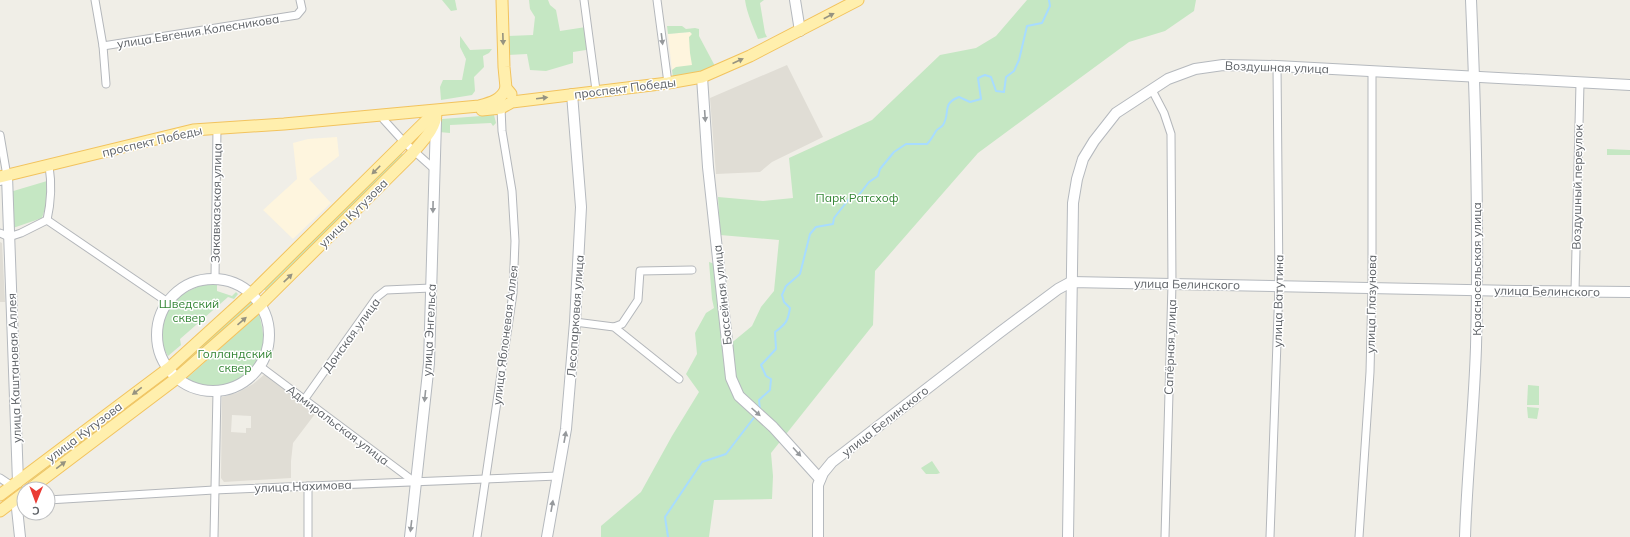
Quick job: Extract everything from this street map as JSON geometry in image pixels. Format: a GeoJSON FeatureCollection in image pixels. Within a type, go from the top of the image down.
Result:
{"type":"FeatureCollection","features":[{"type":"Feature","properties":{"kind":"main road"},"geometry":{"type":"LineString","coordinates":[[502,0],[506,88],[515,97],[526,100]]}},
{"type":"Feature","properties":{"kind":"main road","name":"проспект Победы"},"geometry":{"type":"LineString","coordinates":[[2,178],[182,132],[217,128],[434,116],[501,108],[512,102],[596,90],[668,83],[702,77],[750,56],[858,0]]}},
{"type":"Feature","properties":{"kind":"main road","name":"проспект Победы"},"geometry":{"type":"LineString","coordinates":[[434,116],[490,103],[503,96],[506,88]]}},
{"type":"Feature","properties":{"kind":"main road","name":"улица Кутузова"},"geometry":{"type":"LineString","coordinates":[[0,495],[169,368],[251,293],[404,142],[434,116]]}},
{"type":"Feature","properties":{"kind":"main road","name":"улица Кутузова"},"geometry":{"type":"LineString","coordinates":[[46,481],[177,378],[260,305],[341,227],[414,151],[432,130],[434,116]]}},
{"type":"Feature","properties":{"kind":"main road"},"geometry":{"type":"LineString","coordinates":[[0,511],[16,501]]}},
{"type":"Feature","properties":{"kind":"street","name":"улица Евгения Колесникова"},"geometry":{"type":"LineString","coordinates":[[95,0],[103,46],[297,15],[302,9],[300,0]]}},
{"type":"Feature","properties":{"kind":"street"},"geometry":{"type":"LineString","coordinates":[[584,0],[596,90]]}},
{"type":"Feature","properties":{"kind":"street"},"geometry":{"type":"LineString","coordinates":[[657,0],[668,83]]}},
{"type":"Feature","properties":{"kind":"street"},"geometry":{"type":"LineString","coordinates":[[795,0],[800,31]]}},
{"type":"Feature","properties":{"kind":"street","name":"Красносельская улица"},"geometry":{"type":"LineString","coordinates":[[1465,537],[1473,397],[1476,290],[1477,176],[1471,0]]}},
{"type":"Feature","properties":{"kind":"street"},"geometry":{"type":"LineString","coordinates":[[103,46],[106,84]]}},
{"type":"Feature","properties":{"kind":"street","name":"Воздушная улица"},"geometry":{"type":"LineString","coordinates":[[1068,537],[1073,203],[1076,179],[1083,159],[1094,141],[1116,113],[1168,79],[1195,69],[1223,65],[1277,66],[1474,76],[1580,84],[1630,85]]}},
{"type":"Feature","properties":{"kind":"street","name":"улица Ватутина"},"geometry":{"type":"LineString","coordinates":[[1270,537],[1279,286],[1277,66]]}},
{"type":"Feature","properties":{"kind":"street","name":"улица Глазунова"},"geometry":{"type":"LineString","coordinates":[[1359,537],[1370,372],[1372,288],[1372,72]]}},
{"type":"Feature","properties":{"kind":"street","name":"Бассейная улица"},"geometry":{"type":"LineString","coordinates":[[702,77],[708,168],[730,378],[739,396],[773,427],[819,482]]}},
{"type":"Feature","properties":{"kind":"street","name":"Воздушный переулок"},"geometry":{"type":"LineString","coordinates":[[1575,291],[1580,84]]}},
{"type":"Feature","properties":{"kind":"street","name":"Сапёрная улица"},"geometry":{"type":"LineString","coordinates":[[1152,90],[1164,113],[1171,134],[1172,284],[1165,537]]}},
{"type":"Feature","properties":{"kind":"street","name":"Лесопарковая улица"},"geometry":{"type":"LineString","coordinates":[[547,537],[566,429],[575,322],[581,207],[572,94]]}},
{"type":"Feature","properties":{"kind":"street","name":"улица Яблоневая Аллея"},"geometry":{"type":"LineString","coordinates":[[477,537],[510,317],[516,241],[512,191],[502,131],[501,108]]}},
{"type":"Feature","properties":{"kind":"street","name":"улица Энгельса"},"geometry":{"type":"LineString","coordinates":[[410,537],[429,363],[434,116]]}},
{"type":"Feature","properties":{"kind":"street"},"geometry":{"type":"LineString","coordinates":[[382,118],[404,142],[433,168]]}},
{"type":"Feature","properties":{"kind":"street","name":"Закавказская улица"},"geometry":{"type":"LineString","coordinates":[[216,277],[217,128]]}},
{"type":"Feature","properties":{"kind":"street","name":"улица Каштановая Аллея"},"geometry":{"type":"LineString","coordinates":[[0,135],[15,484]]}},
{"type":"Feature","properties":{"kind":"street"},"geometry":{"type":"LineString","coordinates":[[47,220],[51,203],[51,180],[49,166]]}},
{"type":"Feature","properties":{"kind":"street"},"geometry":{"type":"LineString","coordinates":[[4,235],[21,233],[47,220]]}},
{"type":"Feature","properties":{"kind":"street"},"geometry":{"type":"LineString","coordinates":[[47,220],[166,301]]}},
{"type":"Feature","properties":{"kind":"street"},"geometry":{"type":"LineString","coordinates":[[575,322],[614,327],[622,324],[638,300],[640,271],[692,270]]}},
{"type":"Feature","properties":{"kind":"street"},"geometry":{"type":"LineString","coordinates":[[216,277],[240,285],[251,293],[260,305],[268,324],[268,342],[266,354],[261,367],[253,375],[237,386],[217,392],[192,388],[177,378],[169,368],[158,347],[157,332],[159,316],[166,301],[178,289],[195,281],[216,277]]}},
{"type":"Feature","properties":{"kind":"street","name":"улица Белинского"},"geometry":{"type":"LineString","coordinates":[[819,482],[823,472],[832,462],[999,333],[1058,289],[1072,282],[1630,292]]}},
{"type":"Feature","properties":{"kind":"street","name":"Донская улица"},"geometry":{"type":"LineString","coordinates":[[304,400],[377,297],[386,290],[431,288]]}},
{"type":"Feature","properties":{"kind":"street"},"geometry":{"type":"LineString","coordinates":[[614,327],[679,379]]}},
{"type":"Feature","properties":{"kind":"street","name":"Адмиральская улица"},"geometry":{"type":"LineString","coordinates":[[261,367],[416,483]]}},
{"type":"Feature","properties":{"kind":"street"},"geometry":{"type":"LineString","coordinates":[[214,537],[217,392]]}},
{"type":"Feature","properties":{"kind":"street","name":"улица Нахимова"},"geometry":{"type":"LineString","coordinates":[[56,500],[214,490],[416,483],[485,478],[558,476]]}},
{"type":"Feature","properties":{"kind":"street"},"geometry":{"type":"LineString","coordinates":[[0,478],[15,484]]}},
{"type":"Feature","properties":{"kind":"street"},"geometry":{"type":"LineString","coordinates":[[818,537],[819,482]]}},
{"type":"Feature","properties":{"kind":"street"},"geometry":{"type":"LineString","coordinates":[[308,486],[308,537]]}},
{"type":"Feature","properties":{"kind":"street"},"geometry":{"type":"LineString","coordinates":[[20,521],[20,537]]}},
{"type":"Feature","properties":{"kind":"shaded area"},"geometry":{"type":"Polygon","coordinates":[[[690,32],[712,60],[673,79],[668,34],[690,32]]]}},
{"type":"Feature","properties":{"kind":"shaded area"},"geometry":{"type":"Polygon","coordinates":[[[787,65],[823,137],[772,162],[760,172],[716,174],[710,98],[787,65]]]}},
{"type":"Feature","properties":{"kind":"shaded area"},"geometry":{"type":"Polygon","coordinates":[[[337,137],[339,156],[309,179],[331,203],[293,239],[263,210],[297,179],[293,143],[308,139],[337,137]]]}},
{"type":"Feature","properties":{"kind":"shaded area"},"geometry":{"type":"Polygon","coordinates":[[[0,242],[2,243],[5,302],[0,302],[0,242]]]}},
{"type":"Feature","properties":{"kind":"shaded area"},"geometry":{"type":"Polygon","coordinates":[[[265,374],[315,414],[293,443],[291,478],[224,482],[221,478],[222,397],[237,393],[253,384],[265,374]],[[232,415],[231,432],[246,433],[246,428],[251,428],[251,416],[232,415]]]}},
{"type":"Feature","properties":{"kind":"green space"},"geometry":{"type":"Polygon","coordinates":[[[442,0],[455,0],[457,10],[451,11],[442,0]]]}},
{"type":"Feature","properties":{"kind":"green space"},"geometry":{"type":"Polygon","coordinates":[[[529,0],[548,0],[550,5],[556,10],[560,31],[586,27],[586,50],[573,52],[573,63],[546,71],[530,70],[527,54],[507,55],[505,36],[533,35],[535,17],[530,9],[529,0]]]}},
{"type":"Feature","properties":{"kind":"green space"},"geometry":{"type":"Polygon","coordinates":[[[745,0],[764,0],[760,3],[767,37],[758,39],[745,0]]]}},
{"type":"Feature","properties":{"kind":"green space","name":"Парк Ратсхоф"},"geometry":{"type":"Polygon","coordinates":[[[1027,0],[1196,0],[1194,11],[1165,31],[1129,42],[978,153],[875,271],[873,325],[771,453],[773,476],[772,499],[714,500],[709,537],[601,537],[601,526],[641,492],[672,436],[699,392],[686,374],[697,354],[695,333],[706,313],[714,308],[709,262],[715,264],[729,345],[752,326],[761,307],[774,291],[779,240],[720,235],[718,197],[763,201],[793,198],[789,158],[872,120],[940,55],[976,48],[996,36],[1027,0]]]}},
{"type":"Feature","properties":{"kind":"green space"},"geometry":{"type":"Polygon","coordinates":[[[667,26],[682,26],[686,29],[699,29],[699,36],[716,68],[673,79],[672,70],[676,67],[692,65],[689,37],[692,34],[690,32],[668,34],[667,26]]]}},
{"type":"Feature","properties":{"kind":"green space"},"geometry":{"type":"Polygon","coordinates":[[[460,36],[470,50],[492,49],[489,53],[483,56],[484,67],[474,77],[475,91],[472,95],[441,100],[440,87],[443,80],[462,80],[466,59],[460,47],[460,36]]]}},
{"type":"Feature","properties":{"kind":"green space"},"geometry":{"type":"Polygon","coordinates":[[[494,115],[496,123],[493,126],[491,123],[450,125],[450,133],[439,132],[438,121],[442,119],[494,115]]]}},
{"type":"Feature","properties":{"kind":"green space"},"geometry":{"type":"Polygon","coordinates":[[[1607,149],[1630,150],[1630,155],[1607,155],[1607,149]]]}},
{"type":"Feature","properties":{"kind":"green space"},"geometry":{"type":"Polygon","coordinates":[[[400,151],[404,156],[267,292],[262,288],[400,151]]]}},
{"type":"Feature","properties":{"kind":"green space"},"geometry":{"type":"Polygon","coordinates":[[[47,181],[47,202],[42,218],[13,228],[10,192],[47,181]]]}},
{"type":"Feature","properties":{"kind":"green space","name":"Шведский сквер"},"geometry":{"type":"Polygon","coordinates":[[[204,284],[217,284],[217,291],[232,296],[236,292],[238,294],[234,299],[228,297],[180,339],[181,345],[168,356],[162,346],[163,316],[172,303],[182,294],[204,284]]]}},
{"type":"Feature","properties":{"kind":"green space"},"geometry":{"type":"Polygon","coordinates":[[[250,300],[254,305],[180,369],[176,364],[250,300]]]}},
{"type":"Feature","properties":{"kind":"green space","name":"Голландский сквер"},"geometry":{"type":"Polygon","coordinates":[[[259,314],[263,332],[263,351],[258,363],[252,370],[236,381],[216,386],[197,385],[188,381],[187,378],[259,314]]]}},
{"type":"Feature","properties":{"kind":"green space"},"geometry":{"type":"Polygon","coordinates":[[[167,374],[170,378],[31,481],[28,477],[167,374]]]}},
{"type":"Feature","properties":{"kind":"green space"},"geometry":{"type":"Polygon","coordinates":[[[1528,385],[1539,386],[1539,405],[1527,405],[1528,385]]]}},
{"type":"Feature","properties":{"kind":"green space"},"geometry":{"type":"Polygon","coordinates":[[[1527,407],[1539,408],[1537,419],[1528,418],[1527,407]]]}},
{"type":"Feature","properties":{"kind":"green space"},"geometry":{"type":"Polygon","coordinates":[[[932,461],[940,473],[926,474],[921,468],[932,461]]]}},
{"type":"Feature","properties":{"kind":"waterway"},"geometry":{"type":"LineString","coordinates":[[760,410],[759,400],[770,390],[771,379],[766,376],[761,365],[776,349],[775,332],[784,324],[790,308],[784,302],[782,295],[786,286],[800,274],[810,234],[816,227],[833,224],[834,218],[849,199],[858,196],[869,182],[878,176],[880,169],[894,152],[906,144],[927,144],[937,130],[943,125],[950,102],[959,97],[970,102],[981,99],[978,78],[985,75],[991,77],[996,91],[1004,92],[1006,77],[1014,71],[1019,60],[1027,26],[1042,23],[1050,6],[1049,0]]}},
{"type":"Feature","properties":{"kind":"waterway"},"geometry":{"type":"LineString","coordinates":[[668,537],[665,517],[702,462],[726,454],[756,415]]}}]}
